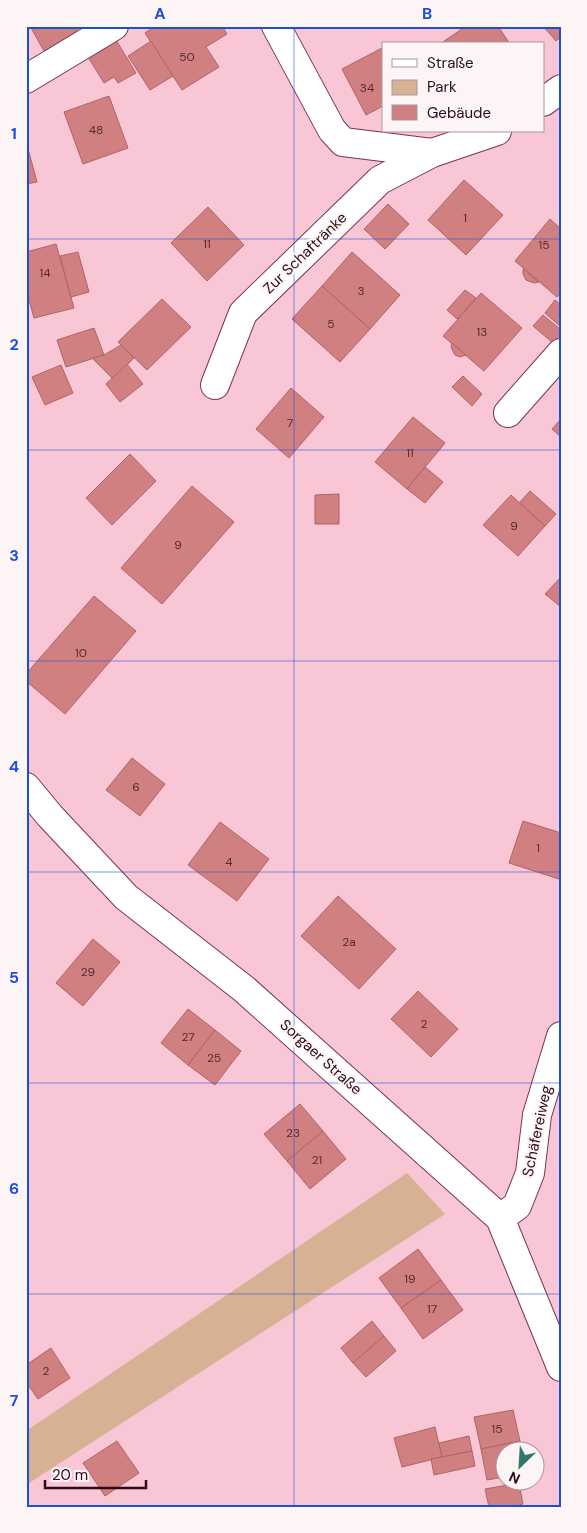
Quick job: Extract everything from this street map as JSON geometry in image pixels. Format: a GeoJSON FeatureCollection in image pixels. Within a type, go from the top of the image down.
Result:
{"type":"FeatureCollection","features":[{"type":"Feature","properties":{"kind":"street"},"geometry":{"type":"LineString","coordinates":[[26,79],[114,26]]}},
{"type":"Feature","properties":{"kind":"street","name":"Zur Schaftränke"},"geometry":{"type":"LineString","coordinates":[[276,26],[332,130],[343,142],[432,153]]}},
{"type":"Feature","properties":{"kind":"street"},"geometry":{"type":"LineString","coordinates":[[544,101],[561,89]]}},
{"type":"Feature","properties":{"kind":"street","name":"Zur Schaftränke"},"geometry":{"type":"LineString","coordinates":[[215,385],[243,313],[380,180],[432,153],[494,132]]}},
{"type":"Feature","properties":{"kind":"street"},"geometry":{"type":"LineString","coordinates":[[508,413],[561,353]]}},
{"type":"Feature","properties":{"kind":"street","name":"Sorgaer Straße"},"geometry":{"type":"LineString","coordinates":[[26,787],[50,816],[126,897],[244,989],[500,1218],[561,1367]]}},
{"type":"Feature","properties":{"kind":"street","name":"Schäfereiweg"},"geometry":{"type":"LineString","coordinates":[[500,1218],[517,1206],[530,1173],[537,1116],[561,1036]]}},
{"type":"Feature","properties":{"kind":"green space"},"geometry":{"type":"Polygon","coordinates":[[[407,1173],[445,1214],[26,1485],[26,1431],[407,1173]]]}},
{"type":"Feature","properties":{"kind":"building"},"geometry":{"type":"Polygon","coordinates":[[[30,26],[77,26],[77,33],[44,51],[30,26]]]}},
{"type":"Feature","properties":{"kind":"building"},"geometry":{"type":"Polygon","coordinates":[[[155,26],[222,26],[227,34],[206,47],[219,67],[182,90],[145,33],[155,26]]]}},
{"type":"Feature","properties":{"kind":"building"},"geometry":{"type":"Polygon","coordinates":[[[466,26],[498,26],[509,42],[443,42],[466,26]]]}},
{"type":"Feature","properties":{"kind":"building"},"geometry":{"type":"Polygon","coordinates":[[[543,26],[561,26],[561,37],[556,41],[543,26]]]}},
{"type":"Feature","properties":{"kind":"building"},"geometry":{"type":"Polygon","coordinates":[[[116,40],[136,73],[118,83],[114,77],[104,83],[88,57],[116,40]]]}},
{"type":"Feature","properties":{"kind":"building"},"geometry":{"type":"Polygon","coordinates":[[[151,41],[173,76],[150,90],[128,56],[151,41]]]}},
{"type":"Feature","properties":{"kind":"building"},"geometry":{"type":"Polygon","coordinates":[[[382,48],[382,107],[366,115],[342,69],[382,48]]]}},
{"type":"Feature","properties":{"kind":"building"},"geometry":{"type":"Polygon","coordinates":[[[109,96],[128,148],[83,164],[64,112],[109,96]]]}},
{"type":"Feature","properties":{"kind":"building"},"geometry":{"type":"Polygon","coordinates":[[[26,141],[37,182],[26,184],[26,141]]]}},
{"type":"Feature","properties":{"kind":"building"},"geometry":{"type":"Polygon","coordinates":[[[464,180],[503,215],[466,255],[428,220],[464,180]]]}},
{"type":"Feature","properties":{"kind":"building"},"geometry":{"type":"Polygon","coordinates":[[[388,204],[409,224],[385,249],[364,229],[388,204]]]}},
{"type":"Feature","properties":{"kind":"building"},"geometry":{"type":"Polygon","coordinates":[[[208,207],[244,245],[207,281],[171,243],[208,207]]]}},
{"type":"Feature","properties":{"kind":"building"},"geometry":{"type":"Polygon","coordinates":[[[550,219],[561,229],[561,292],[557,297],[515,261],[550,219]]]}},
{"type":"Feature","properties":{"kind":"building"},"geometry":{"type":"Polygon","coordinates":[[[56,244],[74,308],[34,318],[26,289],[26,252],[56,244]]]}},
{"type":"Feature","properties":{"kind":"building"},"geometry":{"type":"Polygon","coordinates":[[[78,252],[89,292],[71,297],[60,256],[78,252]]]}},
{"type":"Feature","properties":{"kind":"building"},"geometry":{"type":"Polygon","coordinates":[[[352,252],[400,295],[370,329],[322,286],[352,252]]]}},
{"type":"Feature","properties":{"kind":"building"},"geometry":{"type":"Polygon","coordinates":[[[523,269],[539,282],[534,283],[526,280],[523,269]]]}},
{"type":"Feature","properties":{"kind":"building"},"geometry":{"type":"Polygon","coordinates":[[[322,286],[370,329],[340,362],[292,319],[322,286]]]}},
{"type":"Feature","properties":{"kind":"building"},"geometry":{"type":"Polygon","coordinates":[[[465,290],[476,298],[457,319],[447,310],[465,290]]]}},
{"type":"Feature","properties":{"kind":"building"},"geometry":{"type":"Polygon","coordinates":[[[481,293],[522,328],[484,371],[443,336],[481,293]]]}},
{"type":"Feature","properties":{"kind":"building"},"geometry":{"type":"Polygon","coordinates":[[[162,299],[191,327],[147,370],[118,342],[162,299]]]}},
{"type":"Feature","properties":{"kind":"building"},"geometry":{"type":"Polygon","coordinates":[[[555,300],[561,305],[561,327],[545,313],[555,300]]]}},
{"type":"Feature","properties":{"kind":"building"},"geometry":{"type":"Polygon","coordinates":[[[543,315],[561,330],[561,334],[553,343],[533,326],[543,315]]]}},
{"type":"Feature","properties":{"kind":"building"},"geometry":{"type":"Polygon","coordinates":[[[94,328],[104,355],[66,367],[57,340],[94,328]]]}},
{"type":"Feature","properties":{"kind":"building"},"geometry":{"type":"Polygon","coordinates":[[[452,343],[466,355],[460,357],[455,355],[451,347],[452,343]]]}},
{"type":"Feature","properties":{"kind":"building"},"geometry":{"type":"Polygon","coordinates":[[[121,345],[134,358],[113,379],[92,358],[104,355],[121,345]]]}},
{"type":"Feature","properties":{"kind":"building"},"geometry":{"type":"Polygon","coordinates":[[[127,364],[143,384],[120,402],[106,384],[127,364]]]}},
{"type":"Feature","properties":{"kind":"building"},"geometry":{"type":"Polygon","coordinates":[[[61,365],[73,393],[45,405],[32,377],[61,365]]]}},
{"type":"Feature","properties":{"kind":"building"},"geometry":{"type":"Polygon","coordinates":[[[463,376],[482,394],[472,406],[452,387],[463,376]]]}},
{"type":"Feature","properties":{"kind":"building"},"geometry":{"type":"Polygon","coordinates":[[[291,388],[324,417],[289,458],[256,429],[291,388]]]}},
{"type":"Feature","properties":{"kind":"building"},"geometry":{"type":"Polygon","coordinates":[[[413,417],[445,443],[407,489],[375,462],[413,417]]]}},
{"type":"Feature","properties":{"kind":"building"},"geometry":{"type":"Polygon","coordinates":[[[561,419],[561,437],[552,429],[561,419]]]}},
{"type":"Feature","properties":{"kind":"building"},"geometry":{"type":"Polygon","coordinates":[[[130,454],[156,481],[112,525],[86,498],[130,454]]]}},
{"type":"Feature","properties":{"kind":"building"},"geometry":{"type":"Polygon","coordinates":[[[425,467],[443,482],[425,503],[407,489],[425,467]]]}},
{"type":"Feature","properties":{"kind":"building"},"geometry":{"type":"Polygon","coordinates":[[[192,486],[234,522],[162,604],[121,568],[192,486]]]}},
{"type":"Feature","properties":{"kind":"building"},"geometry":{"type":"Polygon","coordinates":[[[530,491],[556,514],[545,526],[519,503],[530,491]]]}},
{"type":"Feature","properties":{"kind":"building"},"geometry":{"type":"Polygon","coordinates":[[[339,494],[339,524],[315,524],[315,495],[339,494]]]}},
{"type":"Feature","properties":{"kind":"building"},"geometry":{"type":"Polygon","coordinates":[[[511,495],[545,526],[518,556],[483,525],[511,495]]]}},
{"type":"Feature","properties":{"kind":"building"},"geometry":{"type":"Polygon","coordinates":[[[561,577],[561,607],[545,594],[561,577]]]}},
{"type":"Feature","properties":{"kind":"building"},"geometry":{"type":"Polygon","coordinates":[[[94,596],[136,631],[65,714],[26,681],[26,674],[94,596]]]}},
{"type":"Feature","properties":{"kind":"building"},"geometry":{"type":"Polygon","coordinates":[[[132,758],[165,784],[140,816],[106,790],[132,758]]]}},
{"type":"Feature","properties":{"kind":"building"},"geometry":{"type":"Polygon","coordinates":[[[523,821],[561,833],[561,874],[559,879],[509,863],[523,821]]]}},
{"type":"Feature","properties":{"kind":"building"},"geometry":{"type":"Polygon","coordinates":[[[220,822],[269,859],[237,901],[188,865],[220,822]]]}},
{"type":"Feature","properties":{"kind":"building"},"geometry":{"type":"Polygon","coordinates":[[[338,896],[396,949],[359,989],[301,936],[338,896]]]}},
{"type":"Feature","properties":{"kind":"building"},"geometry":{"type":"Polygon","coordinates":[[[93,939],[120,962],[83,1006],[56,983],[93,939]]]}},
{"type":"Feature","properties":{"kind":"building"},"geometry":{"type":"Polygon","coordinates":[[[418,991],[458,1029],[431,1057],[391,1019],[418,991]]]}},
{"type":"Feature","properties":{"kind":"building"},"geometry":{"type":"Polygon","coordinates":[[[188,1009],[215,1030],[188,1065],[161,1043],[188,1009]]]}},
{"type":"Feature","properties":{"kind":"building"},"geometry":{"type":"Polygon","coordinates":[[[215,1030],[241,1051],[215,1085],[188,1065],[215,1030]]]}},
{"type":"Feature","properties":{"kind":"building"},"geometry":{"type":"Polygon","coordinates":[[[300,1104],[323,1131],[287,1161],[264,1134],[300,1104]]]}},
{"type":"Feature","properties":{"kind":"building"},"geometry":{"type":"Polygon","coordinates":[[[323,1131],[346,1159],[310,1189],[287,1161],[323,1131]]]}},
{"type":"Feature","properties":{"kind":"building"},"geometry":{"type":"Polygon","coordinates":[[[418,1249],[441,1280],[401,1308],[379,1278],[418,1249]]]}},
{"type":"Feature","properties":{"kind":"building"},"geometry":{"type":"Polygon","coordinates":[[[441,1280],[463,1310],[423,1339],[401,1308],[441,1280]]]}},
{"type":"Feature","properties":{"kind":"building"},"geometry":{"type":"Polygon","coordinates":[[[372,1321],[384,1336],[353,1363],[341,1348],[372,1321]]]}},
{"type":"Feature","properties":{"kind":"building"},"geometry":{"type":"Polygon","coordinates":[[[384,1336],[396,1351],[366,1377],[353,1363],[384,1336]]]}},
{"type":"Feature","properties":{"kind":"building"},"geometry":{"type":"Polygon","coordinates":[[[51,1348],[70,1378],[38,1399],[26,1382],[26,1365],[51,1348]]]}},
{"type":"Feature","properties":{"kind":"building"},"geometry":{"type":"Polygon","coordinates":[[[513,1410],[520,1440],[494,1440],[494,1446],[481,1449],[474,1417],[513,1410]]]}},
{"type":"Feature","properties":{"kind":"building"},"geometry":{"type":"Polygon","coordinates":[[[435,1427],[442,1457],[402,1467],[394,1438],[435,1427]]]}},
{"type":"Feature","properties":{"kind":"building"},"geometry":{"type":"Polygon","coordinates":[[[469,1436],[472,1451],[442,1457],[439,1443],[469,1436]]]}},
{"type":"Feature","properties":{"kind":"building"},"geometry":{"type":"Polygon","coordinates":[[[117,1441],[139,1473],[105,1496],[83,1463],[117,1441]]]}},
{"type":"Feature","properties":{"kind":"building"},"geometry":{"type":"Polygon","coordinates":[[[494,1446],[494,1479],[487,1480],[481,1449],[494,1446]]]}},
{"type":"Feature","properties":{"kind":"building"},"geometry":{"type":"Polygon","coordinates":[[[472,1451],[475,1466],[434,1475],[431,1459],[472,1451]]]}},
{"type":"Feature","properties":{"kind":"building"},"geometry":{"type":"Polygon","coordinates":[[[494,1487],[494,1490],[520,1490],[523,1504],[512,1507],[489,1507],[485,1489],[494,1487]]]}}]}
